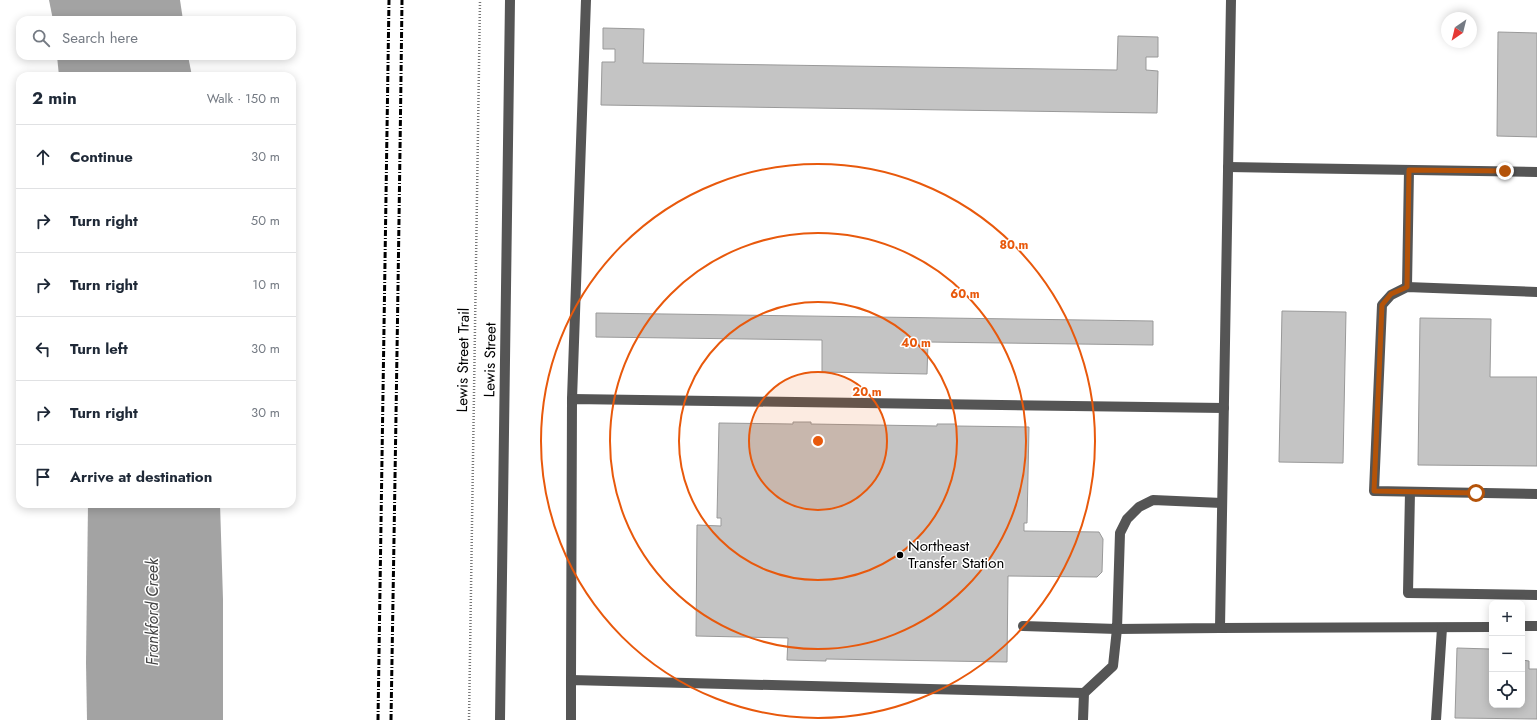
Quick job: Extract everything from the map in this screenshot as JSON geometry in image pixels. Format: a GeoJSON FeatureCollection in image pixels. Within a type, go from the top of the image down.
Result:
{"type":"FeatureCollection","features":[{"type":"Feature","properties":{"kind":"street","name":"Lewis Street"},"geometry":{"type":"LineString","coordinates":[[500,720],[510,0]]}},
{"type":"Feature","properties":{"kind":"street"},"geometry":{"type":"LineString","coordinates":[[571,720],[572,399],[586,0]]}},
{"type":"Feature","properties":{"kind":"street"},"geometry":{"type":"LineString","coordinates":[[1220,628],[1231,0]]}},
{"type":"Feature","properties":{"kind":"street"},"geometry":{"type":"LineString","coordinates":[[1228,167],[1537,172]]}},
{"type":"Feature","properties":{"kind":"street"},"geometry":{"type":"LineString","coordinates":[[1407,287],[1409,170]]}},
{"type":"Feature","properties":{"kind":"street"},"geometry":{"type":"LineString","coordinates":[[1537,292],[1407,287],[1391,294],[1382,305],[1374,491],[1537,494]]}},
{"type":"Feature","properties":{"kind":"street"},"geometry":{"type":"LineString","coordinates":[[572,399],[1224,408]]}},
{"type":"Feature","properties":{"kind":"street"},"geometry":{"type":"LineString","coordinates":[[1410,492],[1408,593],[1537,596]]}},
{"type":"Feature","properties":{"kind":"street"},"geometry":{"type":"LineString","coordinates":[[572,680],[1084,693],[1113,666],[1120,533],[1127,519],[1138,507],[1154,500],[1222,503]]}},
{"type":"Feature","properties":{"kind":"street"},"geometry":{"type":"LineString","coordinates":[[1023,626],[1116,629],[1489,627]]}},
{"type":"Feature","properties":{"kind":"street"},"geometry":{"type":"LineString","coordinates":[[1525,626],[1537,626]]}},
{"type":"Feature","properties":{"kind":"street"},"geometry":{"type":"LineString","coordinates":[[1436,720],[1442,628]]}},
{"type":"Feature","properties":{"kind":"street"},"geometry":{"type":"LineString","coordinates":[[1083,720],[1084,693]]}},
{"type":"Feature","properties":{"kind":"path","name":"Lewis Street Trail"},"geometry":{"type":"LineString","coordinates":[[469,720],[480,0]]}},
{"type":"Feature","properties":{"kind":"water"},"geometry":{"type":"Polygon","coordinates":[[[49,0],[180,0],[182,16],[52,16],[49,0]]]}},
{"type":"Feature","properties":{"kind":"water"},"geometry":{"type":"Polygon","coordinates":[[[57,60],[189,60],[191,72],[59,72],[57,60]]]}},
{"type":"Feature","properties":{"kind":"water","name":"Frankford Creek"},"geometry":{"type":"Polygon","coordinates":[[[88,508],[220,508],[223,599],[223,720],[87,720],[86,663],[88,508]]]}},
{"type":"Feature","properties":{"kind":"building"},"geometry":{"type":"Polygon","coordinates":[[[603,28],[644,29],[643,63],[1117,70],[1118,36],[1158,37],[1158,57],[1146,57],[1146,70],[1158,71],[1157,113],[601,105],[602,62],[615,62],[615,49],[603,49],[603,28]]]}},
{"type":"Feature","properties":{"kind":"building"},"geometry":{"type":"Polygon","coordinates":[[[1498,32],[1537,33],[1537,137],[1497,136],[1498,32]]]}},
{"type":"Feature","properties":{"kind":"building"},"geometry":{"type":"Polygon","coordinates":[[[1282,311],[1346,312],[1343,463],[1279,462],[1282,311]]]}},
{"type":"Feature","properties":{"kind":"building"},"geometry":{"type":"Polygon","coordinates":[[[596,313],[1153,321],[1153,345],[928,342],[927,374],[822,372],[822,340],[596,337],[596,313]]]}},
{"type":"Feature","properties":{"kind":"building"},"geometry":{"type":"Polygon","coordinates":[[[1420,318],[1491,319],[1490,377],[1537,377],[1537,466],[1418,465],[1420,318]]]}},
{"type":"Feature","properties":{"kind":"building","name":"Northeast Transfer Station"},"geometry":{"type":"Polygon","coordinates":[[[793,422],[811,422],[811,424],[937,426],[937,424],[956,424],[956,426],[1029,427],[1027,523],[1024,523],[1024,531],[1099,532],[1103,539],[1102,572],[1097,577],[1008,576],[1007,662],[826,659],[826,661],[787,660],[788,638],[696,636],[697,525],[721,526],[721,518],[717,518],[719,423],[793,424],[793,422]]]}},
{"type":"Feature","properties":{"kind":"building"},"geometry":{"type":"Polygon","coordinates":[[[1457,648],[1489,649],[1489,708],[1525,708],[1525,660],[1529,661],[1529,669],[1537,669],[1537,719],[1455,718],[1457,648]]]}},
{"type":"Feature","properties":{"kind":"railway"},"geometry":{"type":"LineString","coordinates":[[378,720],[389,0]]}},
{"type":"Feature","properties":{"kind":"railway"},"geometry":{"type":"LineString","coordinates":[[391,720],[402,0]]}},
{"type":"Feature","properties":{"kind":"place","name":"Northeast Transfer Station"},"geometry":{"type":"Point","coordinates":[900,555]}},
{"type":"Feature","properties":{"kind":"route"},"geometry":{"type":"LineString","coordinates":[[1476,493],[1374,491],[1382,305],[1391,294],[1407,287],[1409,170],[1505,171]]}}]}
